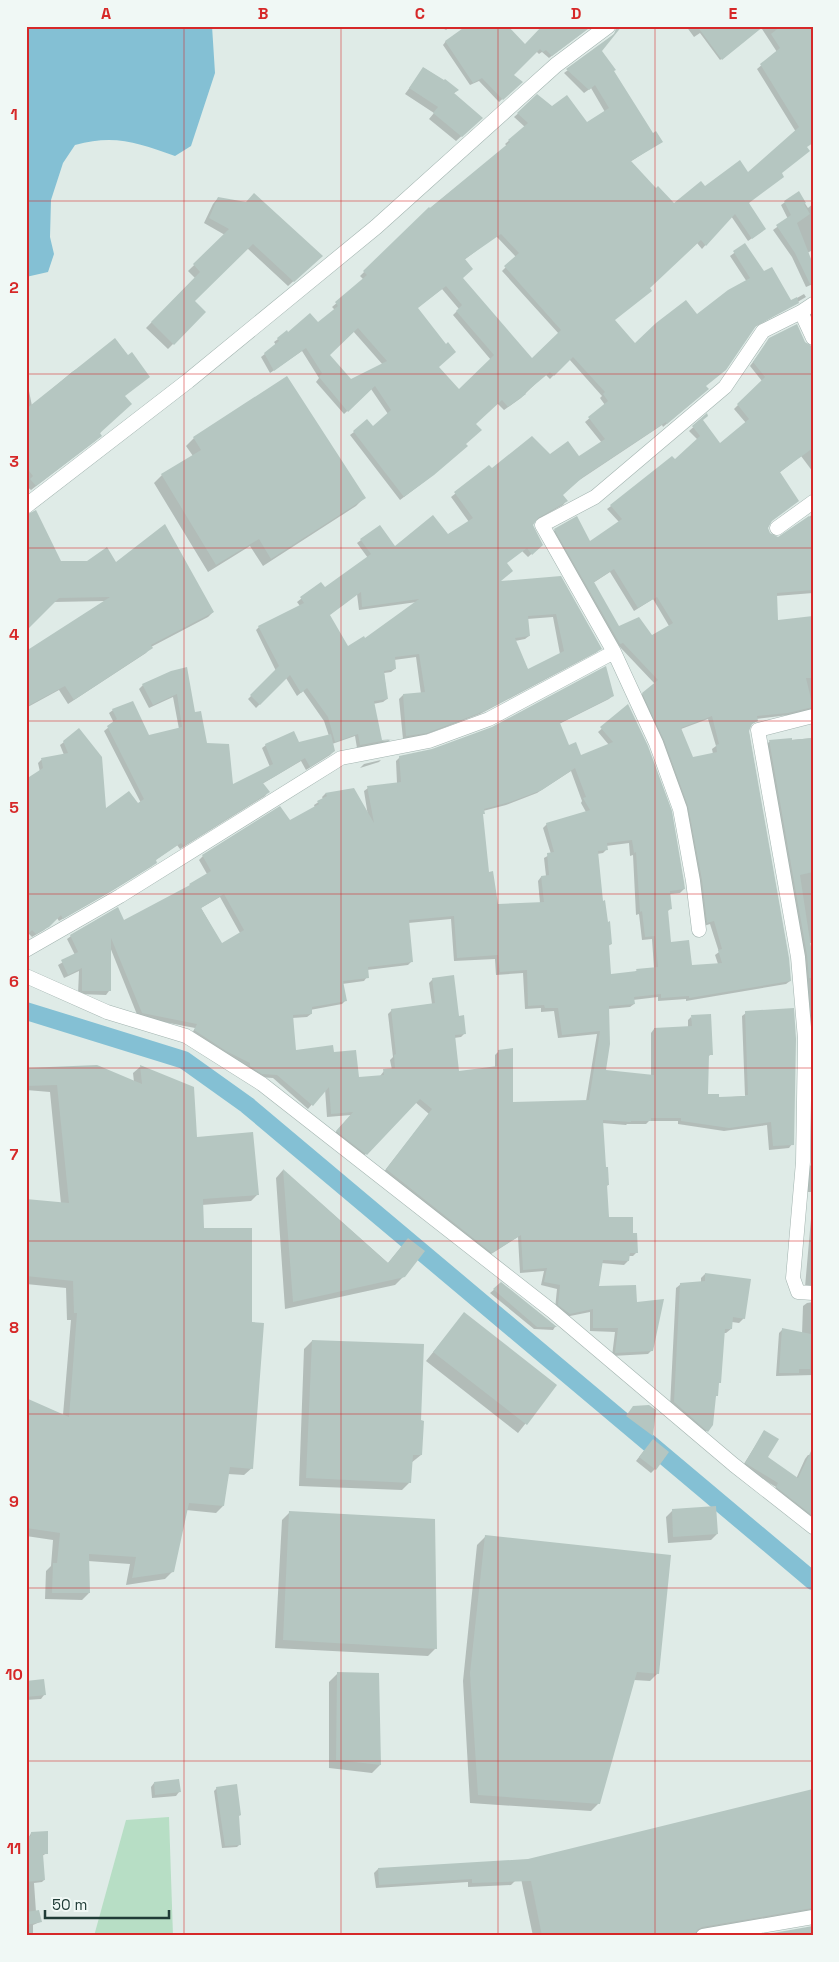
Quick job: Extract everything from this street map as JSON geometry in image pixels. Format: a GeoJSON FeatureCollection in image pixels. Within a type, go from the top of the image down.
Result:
{"type":"FeatureCollection","features":[{"type":"Feature","properties":{"kind":"street"},"geometry":{"type":"LineString","coordinates":[[26,506],[188,381],[369,233],[556,65],[608,26]]}},
{"type":"Feature","properties":{"kind":"street"},"geometry":{"type":"LineString","coordinates":[[699,930],[680,809],[656,743],[614,652],[542,525],[595,497],[725,387],[763,331],[807,308],[813,338]]}},
{"type":"Feature","properties":{"kind":"street"},"geometry":{"type":"LineString","coordinates":[[777,528],[813,502]]}},
{"type":"Feature","properties":{"kind":"street"},"geometry":{"type":"LineString","coordinates":[[26,950],[128,890],[341,758],[429,741],[489,719],[614,652]]}},
{"type":"Feature","properties":{"kind":"street"},"geometry":{"type":"LineString","coordinates":[[813,716],[758,730],[798,957],[809,1039],[803,1162],[793,1278],[798,1292],[813,1293]]}},
{"type":"Feature","properties":{"kind":"street"},"geometry":{"type":"LineString","coordinates":[[26,976],[107,1012],[186,1036],[262,1084],[552,1311],[734,1465],[813,1527]]}},
{"type":"Feature","properties":{"kind":"street"},"geometry":{"type":"LineString","coordinates":[[703,1936],[813,1917]]}},
{"type":"Feature","properties":{"kind":"green space"},"geometry":{"type":"Polygon","coordinates":[[[169,1817],[173,1936],[94,1936],[126,1820],[169,1817]]]}},
{"type":"Feature","properties":{"kind":"water"},"geometry":{"type":"Polygon","coordinates":[[[26,26],[212,26],[215,73],[191,146],[175,156],[138,144],[114,140],[102,140],[75,145],[63,163],[51,200],[50,237],[54,254],[48,272],[26,277],[26,26]]]}},
{"type":"Feature","properties":{"kind":"building"},"geometry":{"type":"Polygon","coordinates":[[[466,26],[508,26],[525,44],[542,26],[592,26],[552,56],[546,50],[543,52],[540,49],[514,75],[523,82],[503,100],[482,78],[473,83],[445,41],[466,26]]]}},
{"type":"Feature","properties":{"kind":"building"},"geometry":{"type":"Polygon","coordinates":[[[617,26],[622,26],[602,51],[616,70],[614,71],[653,133],[656,131],[663,142],[631,161],[656,188],[658,186],[674,203],[701,181],[705,186],[740,160],[748,172],[799,127],[760,64],[780,48],[771,34],[781,26],[813,26],[813,143],[807,147],[810,151],[782,173],[784,177],[749,203],[766,229],[752,239],[735,214],[706,246],[701,240],[650,288],[652,291],[615,320],[635,343],[656,323],[686,300],[697,314],[728,290],[750,278],[733,251],[745,243],[764,271],[772,267],[791,300],[797,297],[799,303],[756,326],[726,370],[706,386],[709,389],[667,424],[666,422],[583,477],[563,495],[568,501],[538,518],[533,525],[543,545],[532,555],[527,548],[507,563],[513,571],[501,581],[561,576],[602,649],[485,711],[427,733],[406,736],[403,694],[425,692],[419,654],[395,657],[396,669],[384,671],[388,699],[374,701],[382,740],[393,739],[360,745],[358,734],[335,742],[328,717],[307,688],[301,693],[290,675],[260,705],[250,695],[279,666],[258,626],[304,603],[300,597],[321,582],[325,587],[371,554],[360,539],[380,525],[395,546],[433,515],[448,534],[473,518],[454,492],[489,465],[492,468],[532,436],[550,454],[568,441],[579,456],[605,439],[588,417],[608,401],[603,394],[605,392],[573,357],[554,376],[550,372],[526,394],[508,407],[502,400],[476,424],[482,430],[466,444],[468,446],[404,497],[353,431],[367,419],[373,426],[391,410],[375,386],[348,412],[319,377],[322,373],[306,348],[274,371],[264,353],[279,341],[277,338],[287,330],[288,332],[310,313],[318,322],[338,306],[335,302],[367,275],[363,271],[429,207],[510,142],[508,140],[528,123],[517,113],[537,94],[552,106],[567,95],[587,122],[609,108],[595,85],[589,90],[566,69],[614,34],[617,26]],[[501,234],[465,259],[473,269],[463,278],[532,358],[561,330],[504,266],[519,253],[501,234]],[[446,286],[418,308],[446,344],[448,342],[456,352],[439,367],[459,389],[494,355],[456,311],[462,305],[446,286]],[[358,328],[330,355],[351,379],[387,361],[358,328]],[[361,592],[330,615],[348,646],[364,636],[365,638],[419,599],[362,607],[361,592]],[[556,614],[528,616],[530,636],[515,638],[528,669],[564,651],[556,614]]]}},
{"type":"Feature","properties":{"kind":"building"},"geometry":{"type":"Polygon","coordinates":[[[697,26],[764,26],[722,60],[697,26]]]}},
{"type":"Feature","properties":{"kind":"building"},"geometry":{"type":"Polygon","coordinates":[[[423,67],[445,79],[459,90],[454,93],[483,118],[462,137],[433,113],[438,107],[409,88],[423,67]]]}},
{"type":"Feature","properties":{"kind":"building"},"geometry":{"type":"Polygon","coordinates":[[[799,191],[810,214],[797,223],[813,264],[813,283],[810,284],[795,253],[776,225],[791,215],[784,201],[799,191]]]}},
{"type":"Feature","properties":{"kind":"building"},"geometry":{"type":"Polygon","coordinates":[[[254,193],[323,256],[294,282],[253,244],[195,301],[206,312],[174,345],[151,322],[200,272],[193,264],[229,229],[209,218],[218,197],[246,202],[254,193]]]}},
{"type":"Feature","properties":{"kind":"building"},"geometry":{"type":"Polygon","coordinates":[[[797,324],[805,342],[813,347],[813,448],[780,472],[799,501],[772,521],[768,528],[770,533],[778,537],[809,516],[813,521],[813,590],[777,593],[778,620],[813,616],[813,678],[806,678],[813,707],[788,713],[757,716],[758,721],[752,724],[749,731],[789,958],[791,981],[689,998],[689,996],[661,998],[661,994],[634,997],[635,1004],[609,1006],[610,1044],[606,1070],[654,1075],[654,1028],[692,1026],[691,1015],[711,1014],[713,1055],[709,1055],[708,1094],[719,1094],[719,1097],[745,1096],[748,1095],[745,1011],[794,1008],[796,1039],[794,1145],[773,1146],[771,1122],[729,1128],[681,1121],[681,1118],[651,1118],[651,1121],[631,1122],[603,1120],[606,1167],[608,1167],[609,1217],[633,1217],[633,1233],[637,1233],[638,1253],[630,1253],[629,1261],[603,1260],[599,1286],[636,1285],[637,1302],[664,1299],[653,1351],[615,1353],[618,1328],[593,1328],[593,1309],[570,1314],[558,1305],[560,1285],[544,1282],[547,1268],[523,1270],[521,1235],[492,1253],[386,1169],[432,1109],[420,1099],[367,1155],[336,1131],[353,1112],[331,1114],[329,1087],[313,1106],[277,1075],[262,1074],[250,1066],[250,1063],[226,1051],[194,1030],[197,1024],[142,1013],[111,938],[111,991],[82,991],[82,968],[68,975],[61,960],[78,952],[70,935],[118,907],[124,920],[190,885],[211,871],[202,855],[280,806],[290,820],[319,804],[317,801],[327,796],[325,793],[354,788],[374,823],[367,786],[401,782],[399,756],[432,749],[492,727],[606,666],[614,696],[560,723],[569,745],[576,742],[581,755],[613,742],[600,727],[628,704],[648,746],[672,811],[685,889],[670,891],[672,909],[668,910],[671,942],[689,940],[692,965],[722,963],[718,950],[722,949],[714,921],[707,923],[702,880],[688,806],[664,740],[642,693],[658,680],[623,643],[620,644],[554,529],[577,516],[590,541],[622,519],[610,505],[672,456],[675,459],[700,436],[692,426],[707,413],[708,416],[703,420],[720,443],[749,419],[737,404],[765,377],[753,362],[769,338],[797,324]],[[614,569],[594,582],[619,626],[639,617],[652,635],[673,623],[657,597],[638,608],[614,569]],[[712,716],[681,728],[693,757],[717,752],[716,745],[719,744],[712,716]],[[575,768],[542,790],[484,809],[485,814],[483,814],[489,872],[493,871],[498,904],[544,902],[541,876],[549,875],[547,853],[554,852],[546,823],[590,810],[583,798],[586,797],[575,768]],[[632,840],[607,843],[608,850],[598,851],[603,901],[605,900],[608,922],[610,921],[612,944],[609,945],[611,974],[658,967],[655,936],[645,937],[642,911],[640,912],[636,852],[634,853],[632,840]],[[224,894],[201,908],[222,943],[244,930],[224,894]],[[454,916],[409,920],[413,962],[368,967],[369,978],[343,981],[347,1001],[312,1007],[312,1014],[293,1015],[296,1050],[333,1045],[334,1052],[356,1050],[359,1077],[384,1075],[383,1069],[395,1068],[394,1055],[396,1054],[391,1009],[435,1003],[432,978],[454,975],[459,1016],[464,1015],[466,1034],[455,1035],[459,1071],[498,1066],[498,1050],[513,1048],[513,1102],[589,1100],[600,1031],[562,1035],[558,1008],[545,1008],[544,1005],[528,1006],[527,970],[500,972],[498,955],[457,958],[454,916]]]}},
{"type":"Feature","properties":{"kind":"building"},"geometry":{"type":"Polygon","coordinates":[[[115,338],[128,355],[132,352],[150,377],[125,396],[132,404],[100,433],[102,436],[36,486],[30,479],[33,476],[26,467],[26,409],[115,338]]]}},
{"type":"Feature","properties":{"kind":"building"},"geometry":{"type":"Polygon","coordinates":[[[287,376],[366,498],[271,559],[259,539],[216,565],[161,474],[201,450],[193,437],[287,376]]]}},
{"type":"Feature","properties":{"kind":"building"},"geometry":{"type":"Polygon","coordinates":[[[36,510],[61,561],[87,561],[107,547],[116,562],[165,524],[214,612],[151,645],[153,648],[74,700],[65,686],[26,707],[26,651],[110,597],[59,598],[26,631],[26,515],[36,510]]]}},
{"type":"Feature","properties":{"kind":"building"},"geometry":{"type":"Polygon","coordinates":[[[187,667],[195,712],[201,711],[207,743],[229,744],[233,784],[273,764],[265,744],[294,731],[299,742],[331,734],[335,751],[310,767],[305,758],[263,783],[270,792],[184,846],[181,843],[156,860],[157,863],[116,888],[63,919],[61,915],[49,927],[36,934],[32,930],[26,936],[26,779],[43,768],[41,758],[68,753],[63,741],[79,728],[102,757],[106,808],[129,791],[138,803],[144,799],[107,726],[117,719],[112,709],[133,701],[149,735],[182,727],[177,694],[153,705],[142,684],[171,671],[187,667]]]}},
{"type":"Feature","properties":{"kind":"building"},"geometry":{"type":"Polygon","coordinates":[[[792,738],[792,740],[813,738],[813,872],[800,875],[812,954],[813,978],[809,978],[807,955],[769,740],[792,738]]]}},
{"type":"Feature","properties":{"kind":"building"},"geometry":{"type":"Polygon","coordinates":[[[97,1065],[142,1084],[140,1065],[194,1087],[197,1137],[253,1132],[259,1195],[203,1199],[204,1228],[252,1228],[252,1322],[264,1323],[253,1469],[230,1467],[224,1506],[189,1503],[174,1572],[132,1578],[136,1557],[89,1554],[90,1593],[52,1593],[53,1563],[57,1563],[60,1533],[26,1528],[26,1398],[69,1417],[77,1313],[74,1313],[73,1281],[26,1276],[26,1199],[69,1203],[57,1085],[26,1086],[26,1068],[97,1065]]]}},
{"type":"Feature","properties":{"kind":"building"},"geometry":{"type":"Polygon","coordinates":[[[283,1169],[388,1263],[408,1238],[425,1251],[405,1277],[293,1302],[283,1169]]]}},
{"type":"Feature","properties":{"kind":"building"},"geometry":{"type":"Polygon","coordinates":[[[705,1273],[751,1279],[745,1319],[733,1317],[732,1329],[725,1329],[721,1383],[719,1383],[718,1396],[716,1396],[713,1425],[708,1432],[674,1402],[680,1283],[705,1281],[705,1273]]]}},
{"type":"Feature","properties":{"kind":"building"},"geometry":{"type":"Polygon","coordinates":[[[501,1282],[557,1327],[537,1327],[493,1289],[501,1282]]]}},
{"type":"Feature","properties":{"kind":"building"},"geometry":{"type":"Polygon","coordinates":[[[464,1312],[557,1385],[527,1425],[433,1352],[464,1312]]]}},
{"type":"Feature","properties":{"kind":"building"},"geometry":{"type":"Polygon","coordinates":[[[782,1328],[811,1334],[810,1369],[799,1369],[799,1373],[779,1373],[782,1328]]]}},
{"type":"Feature","properties":{"kind":"building"},"geometry":{"type":"Polygon","coordinates":[[[312,1340],[424,1344],[421,1420],[424,1421],[422,1455],[413,1455],[411,1483],[306,1478],[312,1340]]]}},
{"type":"Feature","properties":{"kind":"building"},"geometry":{"type":"Polygon","coordinates":[[[649,1405],[656,1410],[653,1436],[626,1416],[633,1406],[649,1405]]]}},
{"type":"Feature","properties":{"kind":"building"},"geometry":{"type":"Polygon","coordinates":[[[764,1430],[779,1439],[768,1457],[798,1478],[813,1447],[813,1516],[776,1487],[778,1483],[745,1463],[764,1430]]]}},
{"type":"Feature","properties":{"kind":"building"},"geometry":{"type":"Polygon","coordinates":[[[653,1439],[669,1452],[656,1470],[639,1457],[653,1439]]]}},
{"type":"Feature","properties":{"kind":"building"},"geometry":{"type":"Polygon","coordinates":[[[716,1506],[718,1534],[673,1537],[672,1509],[716,1506]]]}},
{"type":"Feature","properties":{"kind":"building"},"geometry":{"type":"Polygon","coordinates":[[[289,1511],[435,1519],[437,1649],[283,1640],[289,1511]]]}},
{"type":"Feature","properties":{"kind":"building"},"geometry":{"type":"Polygon","coordinates":[[[485,1535],[671,1555],[659,1674],[637,1672],[600,1804],[478,1795],[470,1673],[485,1535]]]}},
{"type":"Feature","properties":{"kind":"building"},"geometry":{"type":"Polygon","coordinates":[[[337,1672],[379,1673],[381,1765],[336,1760],[337,1672]]]}},
{"type":"Feature","properties":{"kind":"building"},"geometry":{"type":"Polygon","coordinates":[[[44,1679],[46,1695],[26,1697],[26,1681],[44,1679]]]}},
{"type":"Feature","properties":{"kind":"building"},"geometry":{"type":"Polygon","coordinates":[[[179,1779],[181,1792],[155,1795],[154,1782],[179,1779]]]}},
{"type":"Feature","properties":{"kind":"building"},"geometry":{"type":"Polygon","coordinates":[[[237,1784],[241,1815],[239,1816],[241,1845],[225,1846],[216,1787],[237,1784]]]}},
{"type":"Feature","properties":{"kind":"building"},"geometry":{"type":"Polygon","coordinates":[[[813,1789],[813,1908],[702,1927],[697,1930],[694,1936],[542,1936],[531,1881],[472,1883],[472,1879],[379,1885],[378,1868],[528,1859],[813,1789]]]}},
{"type":"Feature","properties":{"kind":"building"},"geometry":{"type":"Polygon","coordinates":[[[48,1831],[48,1854],[43,1854],[45,1880],[26,1882],[26,1836],[31,1836],[31,1832],[48,1831]]]}},
{"type":"Feature","properties":{"kind":"building"},"geometry":{"type":"Polygon","coordinates":[[[39,1910],[42,1922],[26,1925],[26,1912],[39,1910]]]}},
{"type":"Feature","properties":{"kind":"building"},"geometry":{"type":"Polygon","coordinates":[[[813,1926],[813,1936],[756,1936],[813,1926]]]}},
{"type":"Feature","properties":{"kind":"waterway"},"geometry":{"type":"LineString","coordinates":[[26,1011],[184,1060],[247,1105],[813,1581]]}}]}
